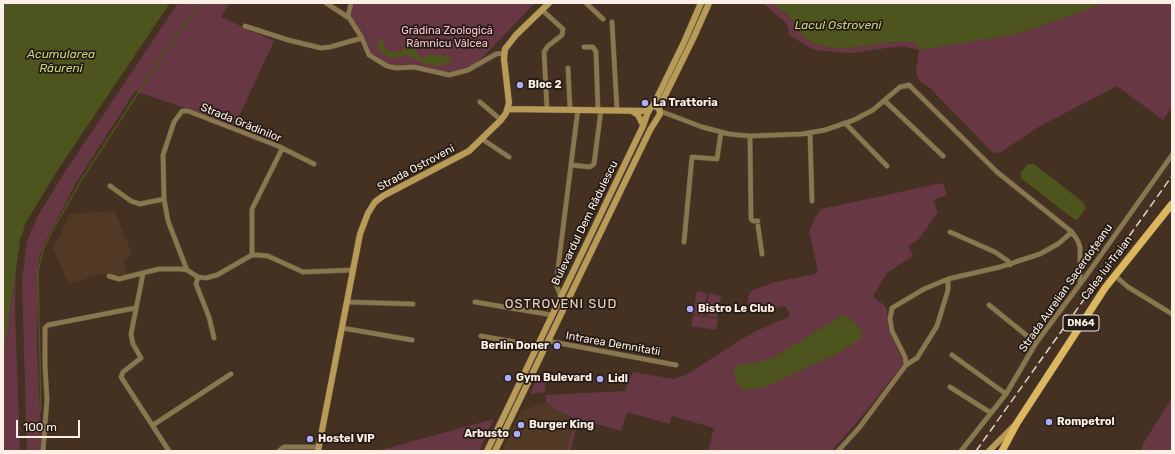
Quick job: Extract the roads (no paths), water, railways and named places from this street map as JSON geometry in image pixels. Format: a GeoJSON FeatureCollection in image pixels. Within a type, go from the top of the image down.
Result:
{"type":"FeatureCollection","features":[{"type":"Feature","properties":{"kind":"main road"},"geometry":{"type":"LineString","coordinates":[[549,3],[511,40],[504,53],[509,97],[508,109],[650,110],[659,113]]}},
{"type":"Feature","properties":{"kind":"main road","name":"Bulevardul Dem Rădulescu"},"geometry":{"type":"LineString","coordinates":[[487,451],[685,40],[700,3]]}},
{"type":"Feature","properties":{"kind":"main road","name":"Bulevardul Dem Rădulescu"},"geometry":{"type":"LineString","coordinates":[[495,451],[659,113],[709,3]]}},
{"type":"Feature","properties":{"kind":"main road","name":"Strada Ostroveni"},"geometry":{"type":"LineString","coordinates":[[319,449],[353,270],[362,227],[368,213],[375,202],[463,154],[482,139],[501,120],[508,109]]}},
{"type":"Feature","properties":{"kind":"main road"},"geometry":{"type":"LineString","coordinates":[[650,110],[652,117],[659,113]]}},
{"type":"Feature","properties":{"kind":"main road"},"geometry":{"type":"LineString","coordinates":[[630,111],[638,115],[643,125]]}},
{"type":"Feature","properties":{"kind":"main road","name":"Calea lui Traian"},"geometry":{"type":"LineString","coordinates":[[1002,451],[1018,423],[1114,275],[1172,204]]}},
{"type":"Feature","properties":{"kind":"main road"},"geometry":{"type":"LineString","coordinates":[[508,408],[514,411]]}},
{"type":"Feature","properties":{"kind":"main road"},"geometry":{"type":"LineString","coordinates":[[989,451],[1007,431],[1018,423]]}},
{"type":"Feature","properties":{"kind":"street"},"geometry":{"type":"LineString","coordinates":[[326,3],[348,17],[362,38],[371,57],[387,66],[396,68],[414,67],[441,74],[459,73],[496,54],[504,53]]}},
{"type":"Feature","properties":{"kind":"street"},"geometry":{"type":"LineString","coordinates":[[348,17],[351,3]]}},
{"type":"Feature","properties":{"kind":"street"},"geometry":{"type":"LineString","coordinates":[[586,3],[603,19]]}},
{"type":"Feature","properties":{"kind":"street"},"geometry":{"type":"LineString","coordinates":[[542,10],[563,29],[562,35],[548,46],[544,52],[547,109]]}},
{"type":"Feature","properties":{"kind":"street"},"geometry":{"type":"LineString","coordinates":[[612,22],[617,110]]}},
{"type":"Feature","properties":{"kind":"street"},"geometry":{"type":"LineString","coordinates":[[245,26],[288,40],[322,48],[362,38]]}},
{"type":"Feature","properties":{"kind":"street"},"geometry":{"type":"LineString","coordinates":[[571,165],[590,167],[594,164],[600,110],[596,52],[593,47],[584,47]]}},
{"type":"Feature","properties":{"kind":"street"},"geometry":{"type":"LineString","coordinates":[[568,68],[570,109]]}},
{"type":"Feature","properties":{"kind":"street"},"geometry":{"type":"LineString","coordinates":[[659,113],[670,115],[721,132],[750,136],[810,133],[845,123],[865,115],[885,101],[903,85],[911,86],[998,172],[1072,232],[1078,241],[1080,248],[1080,284]]}},
{"type":"Feature","properties":{"kind":"street"},"geometry":{"type":"LineString","coordinates":[[885,101],[944,156]]}},
{"type":"Feature","properties":{"kind":"street"},"geometry":{"type":"LineString","coordinates":[[480,102],[501,120]]}},
{"type":"Feature","properties":{"kind":"street"},"geometry":{"type":"LineString","coordinates":[[561,296],[556,284],[563,218],[578,109]]}},
{"type":"Feature","properties":{"kind":"street","name":"Strada Grădinilor"},"geometry":{"type":"LineString","coordinates":[[164,199],[163,155],[174,122],[182,111],[188,111],[278,146],[314,164]]}},
{"type":"Feature","properties":{"kind":"street"},"geometry":{"type":"LineString","coordinates":[[845,123],[887,166]]}},
{"type":"Feature","properties":{"kind":"street"},"geometry":{"type":"LineString","coordinates":[[684,242],[692,157],[717,159],[721,132]]}},
{"type":"Feature","properties":{"kind":"street"},"geometry":{"type":"LineString","coordinates":[[810,133],[812,201]]}},
{"type":"Feature","properties":{"kind":"street"},"geometry":{"type":"LineString","coordinates":[[750,136],[751,218],[753,221],[758,223],[762,254]]}},
{"type":"Feature","properties":{"kind":"street"},"geometry":{"type":"LineString","coordinates":[[482,139],[509,157]]}},
{"type":"Feature","properties":{"kind":"street"},"geometry":{"type":"LineString","coordinates":[[252,256],[252,209],[282,149]]}},
{"type":"Feature","properties":{"kind":"street","name":"Strada Aurelian Sacerdoțeanu"},"geometry":{"type":"LineString","coordinates":[[961,451],[1006,394],[1036,343],[1172,155]]}},
{"type":"Feature","properties":{"kind":"street"},"geometry":{"type":"LineString","coordinates":[[110,186],[131,202],[140,204],[164,199],[168,221],[187,270]]}},
{"type":"Feature","properties":{"kind":"street"},"geometry":{"type":"LineString","coordinates":[[950,232],[995,252],[1008,261],[1010,265]]}},
{"type":"Feature","properties":{"kind":"street"},"geometry":{"type":"LineString","coordinates":[[906,365],[905,357],[892,331],[890,319],[892,308],[924,289],[948,279],[1010,265],[1040,254],[1058,244],[1072,232]]}},
{"type":"Feature","properties":{"kind":"street"},"geometry":{"type":"LineString","coordinates":[[110,276],[119,279],[159,269],[187,270],[198,277],[206,278],[217,275],[252,256],[268,256],[303,272],[353,270]]}},
{"type":"Feature","properties":{"kind":"street"},"geometry":{"type":"LineString","coordinates":[[143,274],[135,308],[131,337],[133,344],[141,358],[123,372],[120,377],[169,451]]}},
{"type":"Feature","properties":{"kind":"street"},"geometry":{"type":"LineString","coordinates":[[1114,275],[1134,291],[1172,314]]}},
{"type":"Feature","properties":{"kind":"street"},"geometry":{"type":"LineString","coordinates":[[198,277],[196,284],[209,317],[214,338]]}},
{"type":"Feature","properties":{"kind":"street"},"geometry":{"type":"LineString","coordinates":[[838,451],[859,428],[906,365],[917,358],[938,326],[948,290],[948,279]]}},
{"type":"Feature","properties":{"kind":"street"},"geometry":{"type":"LineString","coordinates":[[347,302],[413,304]]}},
{"type":"Feature","properties":{"kind":"street"},"geometry":{"type":"LineString","coordinates":[[475,302],[552,315]]}},
{"type":"Feature","properties":{"kind":"street"},"geometry":{"type":"LineString","coordinates":[[989,305],[1036,343]]}},
{"type":"Feature","properties":{"kind":"street"},"geometry":{"type":"LineString","coordinates":[[43,451],[48,400],[44,365],[45,328],[48,326],[135,308]]}},
{"type":"Feature","properties":{"kind":"street"},"geometry":{"type":"LineString","coordinates":[[342,328],[412,340]]}},
{"type":"Feature","properties":{"kind":"street"},"geometry":{"type":"LineString","coordinates":[[481,336],[538,346]]}},
{"type":"Feature","properties":{"kind":"street","name":"Intrarea Demnitatii"},"geometry":{"type":"LineString","coordinates":[[548,341],[676,365]]}},
{"type":"Feature","properties":{"kind":"street"},"geometry":{"type":"LineString","coordinates":[[952,355],[1006,394]]}},
{"type":"Feature","properties":{"kind":"street"},"geometry":{"type":"LineString","coordinates":[[153,425],[231,374]]}},
{"type":"Feature","properties":{"kind":"street"},"geometry":{"type":"LineString","coordinates":[[950,387],[991,413]]}},
{"type":"Feature","properties":{"kind":"street"},"geometry":{"type":"LineString","coordinates":[[279,451],[284,447],[319,449]]}},
{"type":"Feature","properties":{"kind":"water","name":"Acumularea Râureni"},"geometry":{"type":"Polygon","coordinates":[[[3,3],[170,3],[57,171],[25,224],[18,254],[3,360],[3,3]]]}},
{"type":"Feature","properties":{"kind":"water","name":"Lacul Ostroveni"},"geometry":{"type":"Polygon","coordinates":[[[772,3],[1100,3],[1087,10],[1018,34],[920,50],[917,44],[902,41],[849,48],[836,48],[815,44],[803,36],[789,16],[772,3]]]}},
{"type":"Feature","properties":{"kind":"water"},"geometry":{"type":"Polygon","coordinates":[[[381,39],[385,48],[392,53],[411,47],[415,48],[422,58],[432,54],[450,57],[452,59],[448,64],[438,66],[424,63],[406,55],[392,59],[384,55],[378,48],[378,42],[381,39]]]}},
{"type":"Feature","properties":{"kind":"water"},"geometry":{"type":"Polygon","coordinates":[[[1028,164],[1034,164],[1083,202],[1086,208],[1077,220],[1072,218],[1021,178],[1021,172],[1028,164]]]}},
{"type":"Feature","properties":{"kind":"water"},"geometry":{"type":"Polygon","coordinates":[[[843,315],[847,316],[860,328],[862,335],[860,339],[839,353],[765,387],[749,390],[743,389],[736,382],[734,370],[737,365],[760,362],[772,358],[843,315]]]}},
{"type":"Feature","properties":{"kind":"waterway"},"geometry":{"type":"LineString","coordinates":[[41,410],[38,271],[43,250],[53,229],[82,179],[170,44],[201,3]]}},
{"type":"Feature","properties":{"kind":"railway"},"geometry":{"type":"LineString","coordinates":[[976,451],[1172,176]]}},
{"type":"Feature","properties":{"kind":"place","name":"Bloc 2"},"geometry":{"type":"Point","coordinates":[520,85]}},
{"type":"Feature","properties":{"kind":"place","name":"La Trattoria"},"geometry":{"type":"Point","coordinates":[645,103]}},
{"type":"Feature","properties":{"kind":"place","name":"Bistro Le Club"},"geometry":{"type":"Point","coordinates":[690,309]}},
{"type":"Feature","properties":{"kind":"place","name":"Berlin Doner"},"geometry":{"type":"Point","coordinates":[557,346]}},
{"type":"Feature","properties":{"kind":"place","name":"Gym Bulevard"},"geometry":{"type":"Point","coordinates":[508,378]}},
{"type":"Feature","properties":{"kind":"place","name":"Lidl"},"geometry":{"type":"Point","coordinates":[600,379]}},
{"type":"Feature","properties":{"kind":"place","name":"Rompetrol"},"geometry":{"type":"Point","coordinates":[1049,422]}},
{"type":"Feature","properties":{"kind":"place","name":"Burger King"},"geometry":{"type":"Point","coordinates":[521,425]}},
{"type":"Feature","properties":{"kind":"place","name":"Arbusto"},"geometry":{"type":"Point","coordinates":[517,434]}},
{"type":"Feature","properties":{"kind":"place","name":"Hostel VIP"},"geometry":{"type":"Point","coordinates":[310,439]}},
{"type":"Feature","properties":{"kind":"district","name":"OSTROVENI SUD"},"geometry":{"type":"Point","coordinates":[561,304]}},
{"type":"Feature","properties":{"kind":"park label","name":"Grădina Zoologică Râmnicu Vâlcea"},"geometry":{"type":"Point","coordinates":[447,37]}}]}
